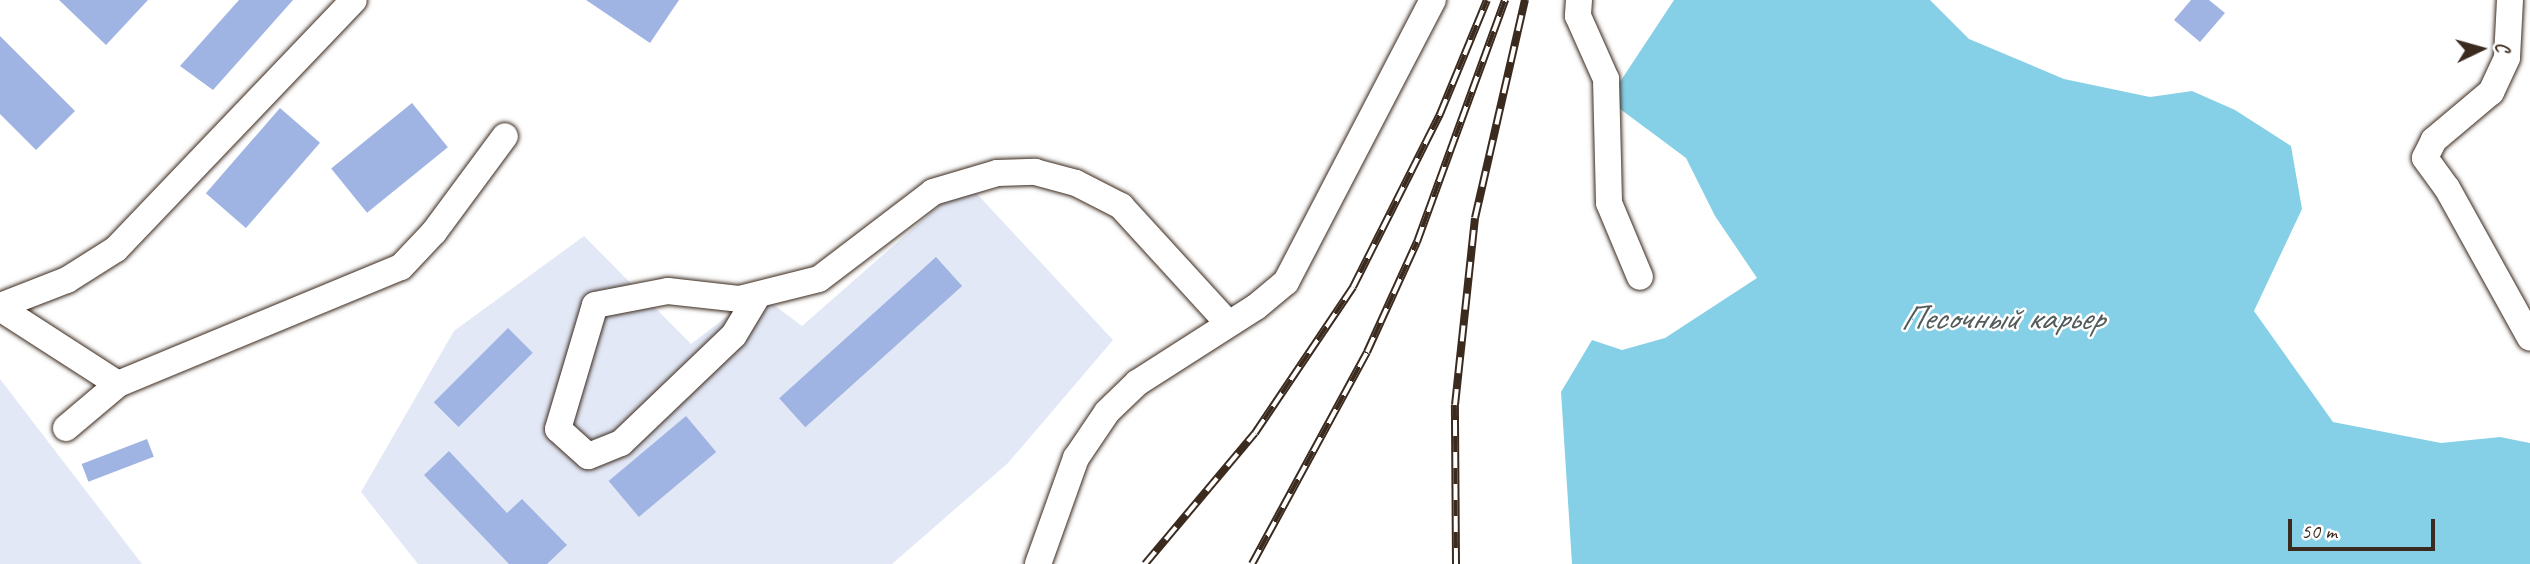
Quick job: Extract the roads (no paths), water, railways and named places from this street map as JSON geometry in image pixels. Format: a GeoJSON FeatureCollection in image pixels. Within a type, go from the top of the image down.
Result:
{"type":"FeatureCollection","features":[{"type":"Feature","properties":{"kind":"street"},"geometry":{"type":"LineString","coordinates":[[0,307],[67,279],[116,249],[354,0]]}},
{"type":"Feature","properties":{"kind":"street"},"geometry":{"type":"LineString","coordinates":[[1038,564],[1076,458],[1107,412],[1137,383],[1227,322],[1256,307],[1286,282],[1433,0]]}},
{"type":"Feature","properties":{"kind":"street"},"geometry":{"type":"LineString","coordinates":[[1578,0],[1578,16],[1606,79],[1609,203],[1640,277]]}},
{"type":"Feature","properties":{"kind":"street"},"geometry":{"type":"LineString","coordinates":[[2510,0],[2507,58],[2491,92],[2434,140],[2425,158],[2447,188],[2530,338]]}},
{"type":"Feature","properties":{"kind":"street"},"geometry":{"type":"LineString","coordinates":[[66,428],[118,384],[401,267],[434,232],[505,136]]}},
{"type":"Feature","properties":{"kind":"street"},"geometry":{"type":"LineString","coordinates":[[758,295],[734,335],[621,443],[588,456],[558,429],[595,305],[668,291],[739,299],[819,279],[933,192],[998,173],[1035,172],[1076,183],[1121,206],[1227,322]]}},
{"type":"Feature","properties":{"kind":"street"},"geometry":{"type":"LineString","coordinates":[[0,307],[118,384]]}},
{"type":"Feature","properties":{"kind":"water","name":"Песочный карьер"},"geometry":{"type":"Polygon","coordinates":[[[1674,0],[1930,0],[1969,39],[2064,79],[2150,97],[2192,91],[2235,110],[2291,146],[2302,209],[2254,311],[2333,422],[2441,443],[2500,437],[2530,443],[2530,564],[1572,564],[1561,392],[1592,340],[1622,350],[1665,338],[1757,278],[1715,216],[1686,158],[1608,100],[1674,0]]]}},
{"type":"Feature","properties":{"kind":"railway"},"geometry":{"type":"LineString","coordinates":[[1145,564],[1255,433],[1353,287],[1440,114],[1487,0]]}},
{"type":"Feature","properties":{"kind":"railway"},"geometry":{"type":"LineString","coordinates":[[1252,564],[1367,352],[1417,242],[1505,0]]}},
{"type":"Feature","properties":{"kind":"railway"},"geometry":{"type":"LineString","coordinates":[[1456,564],[1455,405],[1475,218],[1525,0]]}}]}
